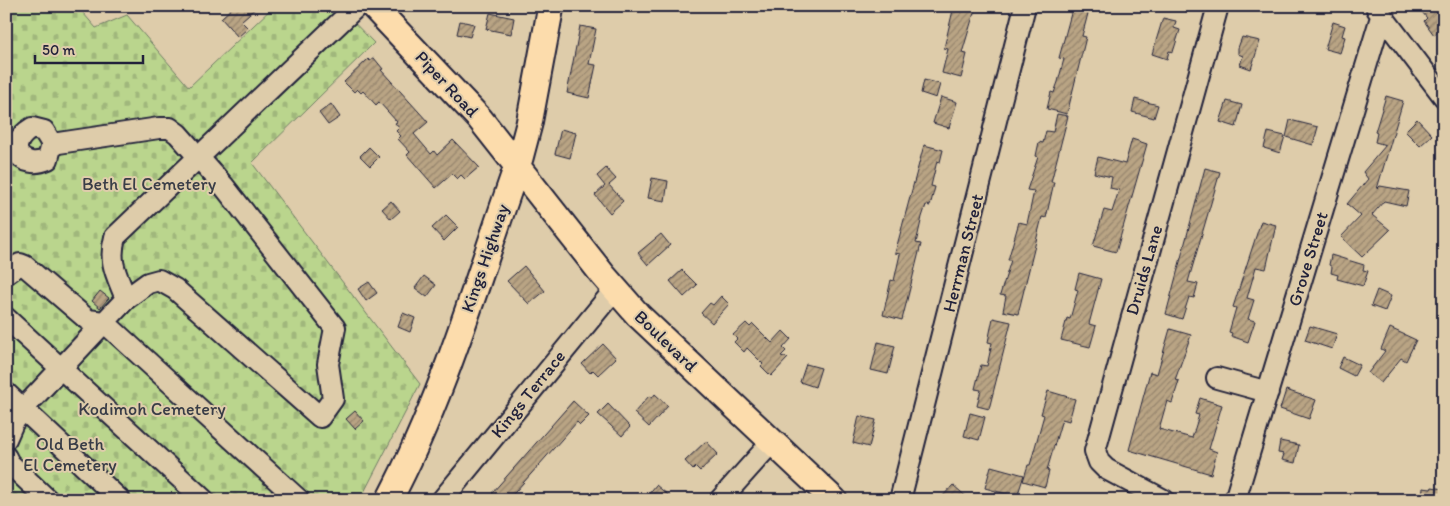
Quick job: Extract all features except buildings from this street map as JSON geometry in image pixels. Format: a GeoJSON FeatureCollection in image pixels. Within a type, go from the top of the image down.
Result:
{"type":"FeatureCollection","features":[{"type":"Feature","properties":{"kind":"main road","name":"Piper Road"},"geometry":{"type":"LineString","coordinates":[[373,6],[449,84],[518,165]]}},
{"type":"Feature","properties":{"kind":"main road","name":"Kings Highway"},"geometry":{"type":"LineString","coordinates":[[388,500],[406,467],[450,361],[518,165],[529,124],[551,6]]}},
{"type":"Feature","properties":{"kind":"main road","name":"Boulevard"},"geometry":{"type":"LineString","coordinates":[[518,165],[615,289],[656,333],[834,500]]}},
{"type":"Feature","properties":{"kind":"street"},"geometry":{"type":"LineString","coordinates":[[126,298],[112,263],[112,250],[116,237],[357,6]]}},
{"type":"Feature","properties":{"kind":"street","name":"Herrman Street"},"geometry":{"type":"LineString","coordinates":[[900,500],[1025,6]]}},
{"type":"Feature","properties":{"kind":"street","name":"Druids Lane"},"geometry":{"type":"LineString","coordinates":[[1164,500],[1106,469],[1099,462],[1095,451],[1218,6]]}},
{"type":"Feature","properties":{"kind":"street"},"geometry":{"type":"LineString","coordinates":[[1378,12],[1444,97]]}},
{"type":"Feature","properties":{"kind":"street","name":"Grove Street"},"geometry":{"type":"LineString","coordinates":[[1235,500],[1378,12]]}},
{"type":"Feature","properties":{"kind":"street"},"geometry":{"type":"LineString","coordinates":[[6,440],[13,423],[22,409],[126,298],[148,283],[159,280],[175,289],[320,417],[333,399],[328,364],[335,328],[200,158],[170,128],[52,144]]}},
{"type":"Feature","properties":{"kind":"street"},"geometry":{"type":"LineString","coordinates":[[6,274],[14,266],[20,264],[25,266],[88,320],[104,322],[300,500]]}},
{"type":"Feature","properties":{"kind":"street","name":"Kings Terrace"},"geometry":{"type":"LineString","coordinates":[[442,500],[615,289]]}},
{"type":"Feature","properties":{"kind":"street"},"geometry":{"type":"LineString","coordinates":[[6,318],[204,500]]}},
{"type":"Feature","properties":{"kind":"street"},"geometry":{"type":"LineString","coordinates":[[1217,378],[1268,392]]}},
{"type":"Feature","properties":{"kind":"street"},"geometry":{"type":"LineString","coordinates":[[6,393],[120,500]]}},
{"type":"Feature","properties":{"kind":"street"},"geometry":{"type":"LineString","coordinates":[[720,500],[772,442]]}},
{"type":"Feature","properties":{"kind":"street"},"geometry":{"type":"LineString","coordinates":[[6,457],[9,463],[48,500]]}},
{"type":"Feature","properties":{"kind":"green space","name":"Beth El Cemetery"},"geometry":{"type":"Polygon","coordinates":[[[6,6],[77,6],[96,28],[127,15],[189,87],[274,6],[338,6],[374,43],[252,163],[420,384],[360,500],[6,500],[6,6]]]}},
{"type":"Feature","properties":{"kind":"park label","name":"Kodimoh Cemetery"},"geometry":{"type":"Point","coordinates":[152,409]}},
{"type":"Feature","properties":{"kind":"park label","name":"Old Beth El Cemetery"},"geometry":{"type":"Point","coordinates":[70,454]}}]}
